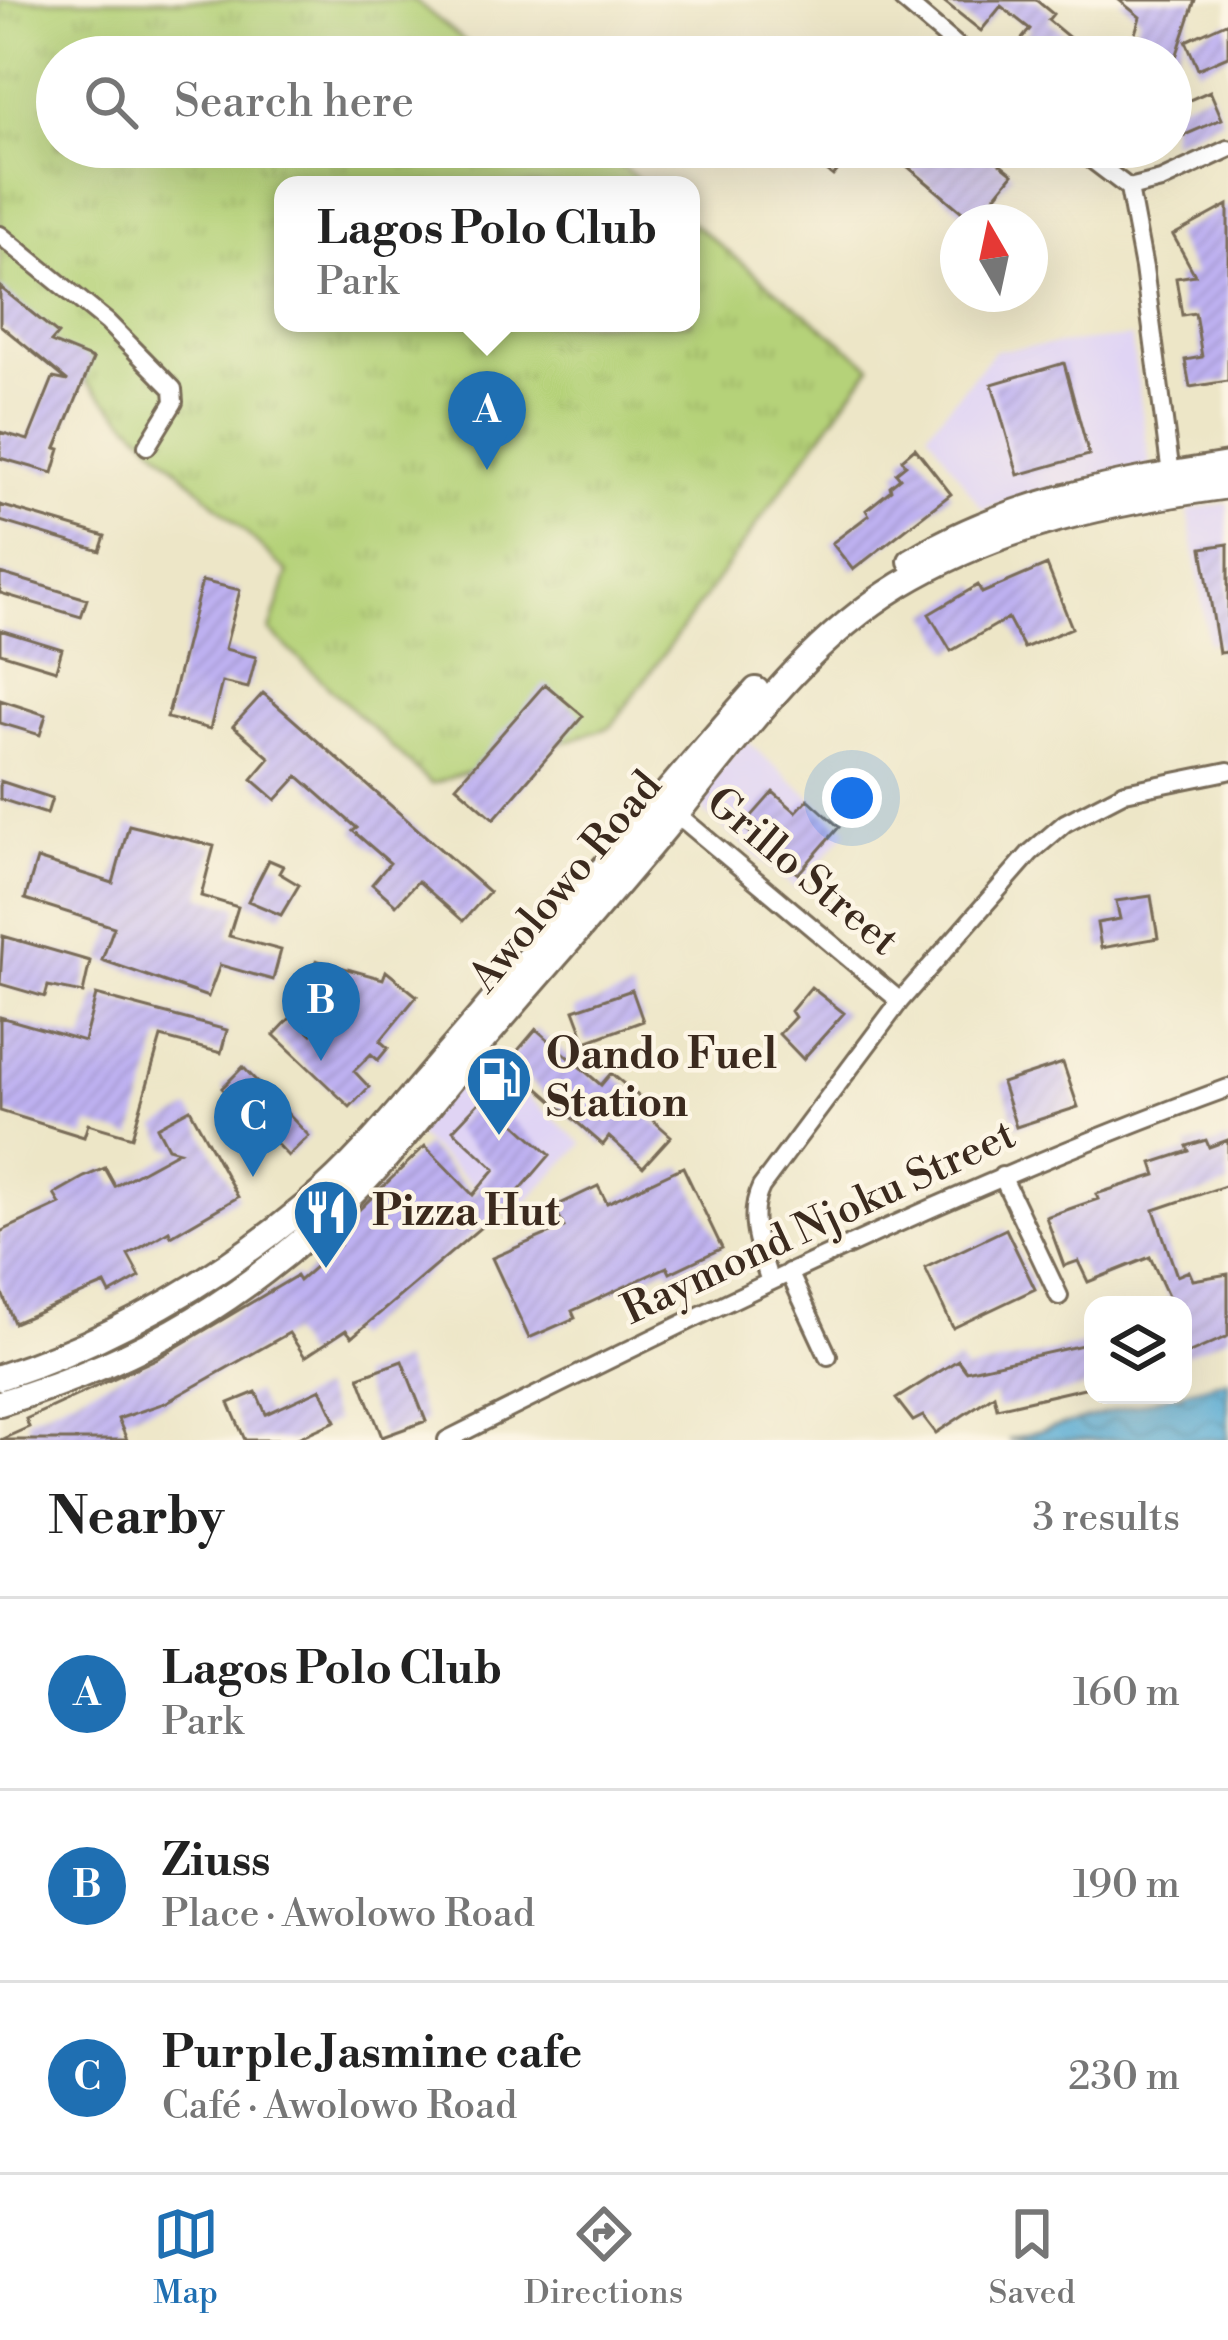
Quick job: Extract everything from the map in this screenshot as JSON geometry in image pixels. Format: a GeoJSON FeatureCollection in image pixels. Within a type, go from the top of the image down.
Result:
{"type":"FeatureCollection","features":[{"type":"Feature","properties":{"kind":"main road","name":"Awolowo Road"},"geometry":{"type":"LineString","coordinates":[[1172,484],[1228,465]]}},
{"type":"Feature","properties":{"kind":"main road","name":"Awolowo Road"},"geometry":{"type":"LineString","coordinates":[[0,1403],[67,1383],[157,1344],[245,1288],[362,1185],[770,673],[875,584],[967,529],[1016,510],[1120,482],[1228,486]]}},
{"type":"Feature","properties":{"kind":"main road","name":"Awolowo Road"},"geometry":{"type":"LineString","coordinates":[[0,1377],[80,1346],[182,1294],[311,1202],[352,1163],[667,807]]}},
{"type":"Feature","properties":{"kind":"street"},"geometry":{"type":"LineString","coordinates":[[903,0],[945,36]]}},
{"type":"Feature","properties":{"kind":"street"},"geometry":{"type":"LineString","coordinates":[[1192,166],[1228,149]]}},
{"type":"Feature","properties":{"kind":"street"},"geometry":{"type":"LineString","coordinates":[[1103,168],[1129,188],[1172,484]]}},
{"type":"Feature","properties":{"kind":"street"},"geometry":{"type":"LineString","coordinates":[[1129,188],[1187,168]]}},
{"type":"Feature","properties":{"kind":"street"},"geometry":{"type":"LineString","coordinates":[[0,235],[107,322],[173,389],[174,401],[147,446]]}},
{"type":"Feature","properties":{"kind":"street"},"geometry":{"type":"LineString","coordinates":[[770,1282],[756,1235],[753,1204],[784,1154],[899,1001],[1030,853],[1065,823],[1125,792],[1228,771]]}},
{"type":"Feature","properties":{"kind":"street","name":"Grillo Street"},"geometry":{"type":"LineString","coordinates":[[667,807],[899,1001]]}},
{"type":"Feature","properties":{"kind":"street","name":"Raymond Njoku Street"},"geometry":{"type":"LineString","coordinates":[[447,1440],[770,1282],[1002,1176],[1228,1088]]}},
{"type":"Feature","properties":{"kind":"street"},"geometry":{"type":"LineString","coordinates":[[1002,1176],[1059,1296]]}},
{"type":"Feature","properties":{"kind":"street"},"geometry":{"type":"LineString","coordinates":[[789,1273],[828,1355]]}},
{"type":"Feature","properties":{"kind":"shaded area"},"geometry":{"type":"Polygon","coordinates":[[[1131,337],[1150,466],[982,509],[928,431],[995,350],[1131,337]]]}},
{"type":"Feature","properties":{"kind":"shaded area"},"geometry":{"type":"Polygon","coordinates":[[[1228,503],[1228,640],[1208,643],[1188,510],[1228,503]]]}},
{"type":"Feature","properties":{"kind":"shaded area"},"geometry":{"type":"Polygon","coordinates":[[[744,739],[848,830],[796,889],[704,812],[701,791],[744,739]]]}},
{"type":"Feature","properties":{"kind":"shaded area","name":"Oando Fuel Station"},"geometry":{"type":"Polygon","coordinates":[[[477,1054],[583,1144],[510,1218],[414,1133],[477,1054]]]}},
{"type":"Feature","properties":{"kind":"green space"},"geometry":{"type":"Polygon","coordinates":[[[0,0],[414,0],[459,36],[36,36],[36,168],[624,168],[634,176],[274,176],[274,332],[700,332],[700,229],[871,366],[611,727],[431,784],[270,631],[288,573],[0,300],[0,0]]]}},
{"type":"Feature","properties":{"kind":"water"},"geometry":{"type":"Polygon","coordinates":[[[1228,1379],[1228,1440],[1008,1440],[1138,1404],[1192,1404],[1192,1389],[1228,1379]]]}},
{"type":"Feature","properties":{"kind":"building"},"geometry":{"type":"Polygon","coordinates":[[[942,0],[1036,0],[1053,14],[1048,20],[1067,36],[1024,36],[1030,29],[1001,6],[981,31],[942,0]]]}},
{"type":"Feature","properties":{"kind":"building"},"geometry":{"type":"Polygon","coordinates":[[[1119,0],[1195,0],[1183,36],[1134,36],[1140,17],[1119,0]]]}},
{"type":"Feature","properties":{"kind":"building"},"geometry":{"type":"Polygon","coordinates":[[[1228,22],[1228,56],[1198,69],[1192,38],[1228,22]]]}},
{"type":"Feature","properties":{"kind":"building"},"geometry":{"type":"Polygon","coordinates":[[[1210,91],[1222,119],[1192,132],[1192,99],[1210,91]]]}},
{"type":"Feature","properties":{"kind":"building"},"geometry":{"type":"Polygon","coordinates":[[[909,168],[1006,168],[1013,174],[989,204],[952,204],[909,168]]]}},
{"type":"Feature","properties":{"kind":"building"},"geometry":{"type":"Polygon","coordinates":[[[1228,205],[1228,381],[1190,387],[1185,360],[1202,357],[1195,313],[1182,315],[1176,278],[1195,275],[1173,235],[1228,205]]]}},
{"type":"Feature","properties":{"kind":"building"},"geometry":{"type":"Polygon","coordinates":[[[0,287],[58,334],[51,342],[93,359],[56,448],[60,449],[53,473],[0,458],[0,432],[28,440],[53,378],[68,381],[0,325],[0,287]]]}},
{"type":"Feature","properties":{"kind":"building"},"geometry":{"type":"Polygon","coordinates":[[[1064,363],[1089,455],[1018,475],[992,384],[1064,363]]]}},
{"type":"Feature","properties":{"kind":"building"},"geometry":{"type":"Polygon","coordinates":[[[915,448],[951,494],[853,570],[832,543],[869,515],[866,510],[891,490],[900,478],[896,473],[906,465],[902,459],[915,448]]]}},
{"type":"Feature","properties":{"kind":"building"},"geometry":{"type":"Polygon","coordinates":[[[0,505],[105,536],[100,551],[0,521],[0,505]]]}},
{"type":"Feature","properties":{"kind":"building"},"geometry":{"type":"Polygon","coordinates":[[[1228,544],[1228,652],[1219,653],[1202,548],[1228,544]]]}},
{"type":"Feature","properties":{"kind":"building"},"geometry":{"type":"Polygon","coordinates":[[[1047,565],[1072,628],[1024,648],[1008,618],[951,651],[929,614],[978,585],[982,593],[1047,565]]]}},
{"type":"Feature","properties":{"kind":"building"},"geometry":{"type":"Polygon","coordinates":[[[0,573],[87,599],[81,617],[0,593],[0,573]]]}},
{"type":"Feature","properties":{"kind":"building"},"geometry":{"type":"Polygon","coordinates":[[[202,581],[240,590],[225,649],[256,657],[248,688],[222,682],[210,729],[167,718],[202,581]]]}},
{"type":"Feature","properties":{"kind":"building"},"geometry":{"type":"Polygon","coordinates":[[[0,630],[62,649],[56,670],[0,653],[0,630]]]}},
{"type":"Feature","properties":{"kind":"building"},"geometry":{"type":"Polygon","coordinates":[[[545,684],[583,716],[494,819],[456,786],[545,684]]]}},
{"type":"Feature","properties":{"kind":"building"},"geometry":{"type":"Polygon","coordinates":[[[263,693],[489,892],[463,921],[418,881],[396,905],[372,884],[390,863],[298,776],[276,800],[252,779],[270,758],[233,726],[263,693]]]}},
{"type":"Feature","properties":{"kind":"building"},"geometry":{"type":"Polygon","coordinates":[[[0,700],[46,715],[40,735],[0,723],[0,700]]]}},
{"type":"Feature","properties":{"kind":"building"},"geometry":{"type":"Polygon","coordinates":[[[0,781],[52,798],[47,814],[0,799],[0,781]]]}},
{"type":"Feature","properties":{"kind":"building"},"geometry":{"type":"Polygon","coordinates":[[[773,792],[796,812],[808,799],[839,827],[798,874],[743,826],[773,792]]]}},
{"type":"Feature","properties":{"kind":"building"},"geometry":{"type":"Polygon","coordinates":[[[129,825],[214,846],[201,896],[238,907],[229,936],[281,950],[273,980],[220,965],[208,997],[102,960],[114,927],[25,899],[37,859],[113,883],[129,825]]]}},
{"type":"Feature","properties":{"kind":"building"},"geometry":{"type":"Polygon","coordinates":[[[269,860],[283,866],[279,873],[299,885],[281,915],[248,901],[269,860]]]}},
{"type":"Feature","properties":{"kind":"building"},"geometry":{"type":"Polygon","coordinates":[[[1151,896],[1158,938],[1101,948],[1097,923],[1120,919],[1116,901],[1151,896]]]}},
{"type":"Feature","properties":{"kind":"building"},"geometry":{"type":"Polygon","coordinates":[[[3,936],[90,961],[83,993],[48,986],[45,997],[0,984],[3,936]]]}},
{"type":"Feature","properties":{"kind":"building"},"geometry":{"type":"Polygon","coordinates":[[[315,960],[383,979],[386,971],[417,996],[380,1041],[388,1048],[378,1060],[371,1054],[354,1071],[369,1087],[350,1107],[274,1035],[292,1016],[312,1034],[351,989],[315,960]]]}},
{"type":"Feature","properties":{"kind":"building"},"geometry":{"type":"Polygon","coordinates":[[[811,987],[844,1013],[803,1059],[779,1034],[795,1017],[791,1011],[811,987]]]}},
{"type":"Feature","properties":{"kind":"building"},"geometry":{"type":"Polygon","coordinates":[[[632,990],[643,1021],[586,1042],[574,1010],[632,990]]]}},
{"type":"Feature","properties":{"kind":"building"},"geometry":{"type":"Polygon","coordinates":[[[96,995],[227,1030],[221,1053],[161,1037],[132,1137],[88,1124],[84,1137],[0,1111],[0,1017],[84,1041],[96,995]]]}},
{"type":"Feature","properties":{"kind":"building"},"geometry":{"type":"Polygon","coordinates":[[[536,1029],[601,1085],[611,1073],[642,1099],[637,1106],[671,1136],[643,1167],[609,1137],[603,1145],[508,1062],[536,1029]]]}},
{"type":"Feature","properties":{"kind":"building"},"geometry":{"type":"Polygon","coordinates":[[[1063,1063],[1078,1107],[1016,1127],[1002,1083],[1063,1063]]]}},
{"type":"Feature","properties":{"kind":"building"},"geometry":{"type":"Polygon","coordinates":[[[243,1067],[309,1136],[288,1156],[222,1088],[243,1067]]]}},
{"type":"Feature","properties":{"kind":"building"},"geometry":{"type":"Polygon","coordinates":[[[485,1096],[550,1155],[507,1205],[352,1337],[346,1330],[305,1357],[289,1333],[165,1403],[118,1419],[127,1440],[0,1440],[29,1427],[26,1419],[158,1358],[296,1276],[299,1281],[340,1245],[332,1236],[425,1146],[473,1195],[495,1169],[453,1130],[485,1096]]]}},
{"type":"Feature","properties":{"kind":"building"},"geometry":{"type":"Polygon","coordinates":[[[190,1109],[238,1197],[128,1255],[140,1277],[110,1294],[105,1284],[14,1323],[0,1288],[0,1232],[60,1204],[54,1194],[84,1177],[105,1168],[115,1186],[179,1151],[168,1148],[157,1127],[190,1109]]]}},
{"type":"Feature","properties":{"kind":"building"},"geometry":{"type":"Polygon","coordinates":[[[1206,1140],[1209,1147],[1228,1140],[1228,1185],[1154,1210],[1177,1276],[1189,1271],[1193,1280],[1228,1274],[1228,1336],[1192,1352],[1192,1296],[1168,1296],[1150,1257],[1088,1282],[1078,1261],[1064,1266],[1046,1217],[1098,1199],[1096,1194],[1156,1175],[1152,1163],[1189,1151],[1187,1146],[1206,1140]]]}},
{"type":"Feature","properties":{"kind":"building"},"geometry":{"type":"Polygon","coordinates":[[[683,1167],[722,1248],[670,1273],[667,1267],[572,1311],[575,1318],[529,1338],[492,1258],[564,1227],[554,1207],[598,1186],[607,1203],[683,1167]]]}},
{"type":"Feature","properties":{"kind":"building"},"geometry":{"type":"Polygon","coordinates":[[[1006,1229],[1035,1289],[953,1328],[925,1268],[1006,1229]]]}},
{"type":"Feature","properties":{"kind":"building"},"geometry":{"type":"Polygon","coordinates":[[[1084,1345],[1084,1388],[997,1408],[994,1395],[936,1433],[923,1416],[913,1421],[896,1399],[958,1360],[966,1371],[1084,1345]]]}},
{"type":"Feature","properties":{"kind":"building"},"geometry":{"type":"Polygon","coordinates":[[[402,1361],[426,1421],[382,1437],[359,1377],[402,1361]]]}},
{"type":"Feature","properties":{"kind":"building"},"geometry":{"type":"Polygon","coordinates":[[[321,1389],[336,1421],[293,1440],[245,1440],[229,1403],[256,1392],[266,1414],[321,1389]]]}},
{"type":"Feature","properties":{"kind":"place","name":"Lagos Polo Club"},"geometry":{"type":"Point","coordinates":[487,470]}},
{"type":"Feature","properties":{"kind":"place","name":"Ziuss"},"geometry":{"type":"Point","coordinates":[321,1061]}},
{"type":"Feature","properties":{"kind":"place","name":"Oando Fuel Station"},"geometry":{"type":"Point","coordinates":[499,1138]}},
{"type":"Feature","properties":{"kind":"place","name":"Purple Jasmine cafe"},"geometry":{"type":"Point","coordinates":[253,1177]}},
{"type":"Feature","properties":{"kind":"place","name":"Pizza Hut"},"geometry":{"type":"Point","coordinates":[326,1271]}}]}
